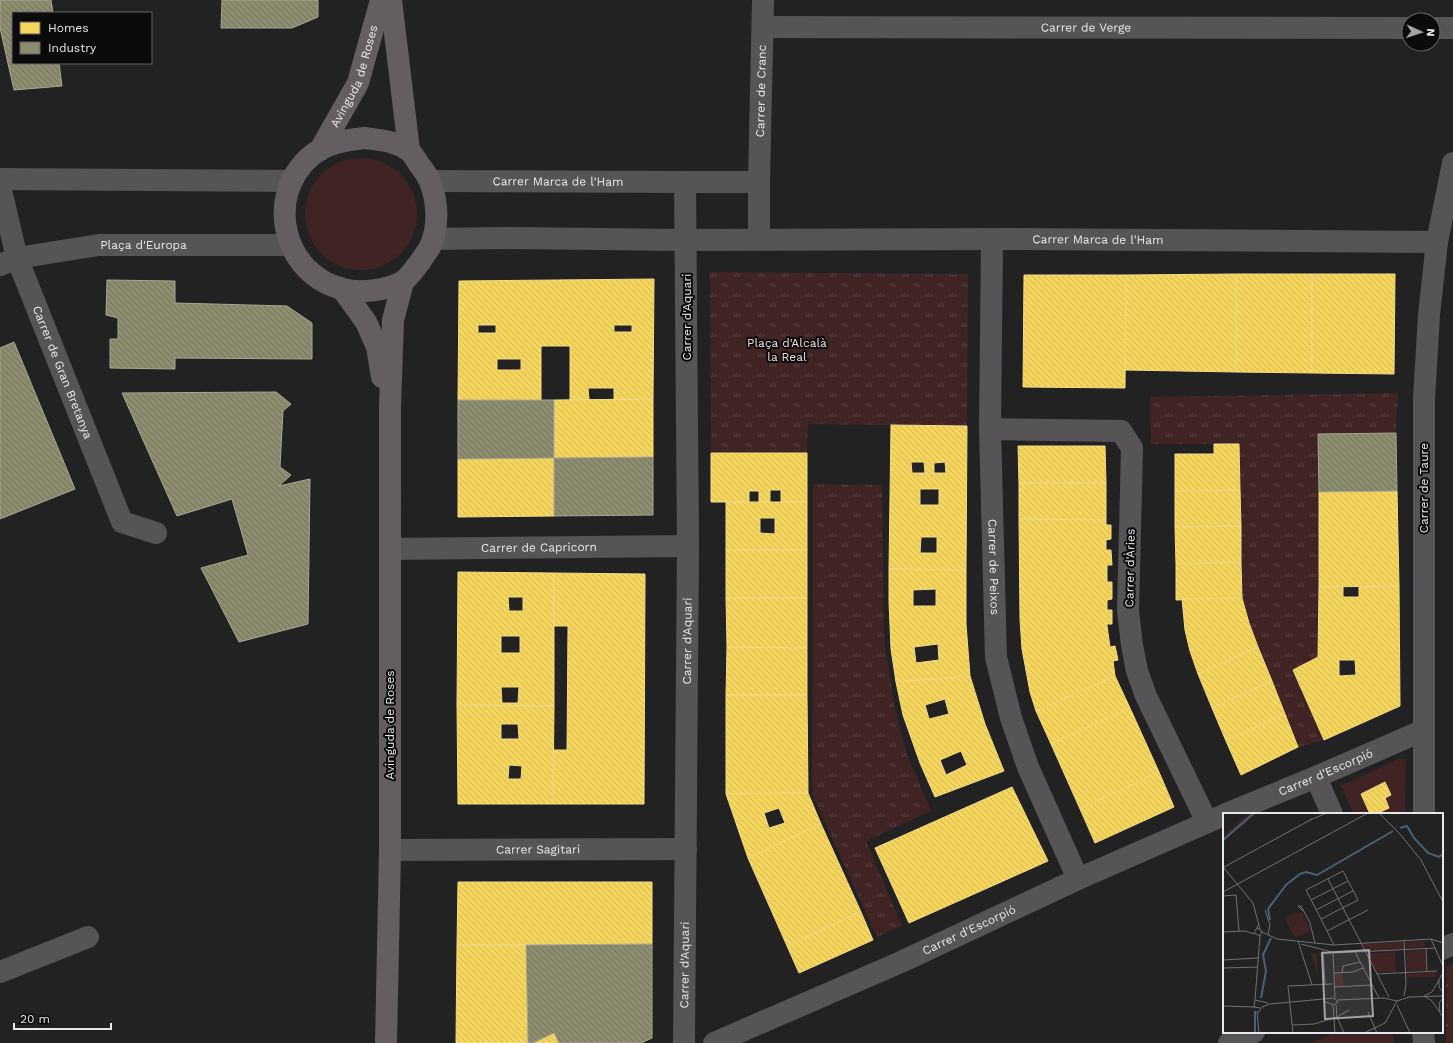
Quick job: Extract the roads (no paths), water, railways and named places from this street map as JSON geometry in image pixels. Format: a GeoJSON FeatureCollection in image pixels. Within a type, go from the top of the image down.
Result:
{"type":"FeatureCollection","features":[{"type":"Feature","properties":{"kind":"main road","name":"Avinguda de Roses"},"geometry":{"type":"LineString","coordinates":[[320,150],[358,84],[381,0]]}},
{"type":"Feature","properties":{"kind":"main road","name":"Avinguda de Roses"},"geometry":{"type":"LineString","coordinates":[[391,0],[409,150]]}},
{"type":"Feature","properties":{"kind":"main road"},"geometry":{"type":"LineString","coordinates":[[365,138],[388,141],[409,150],[430,181],[435,198],[436,223],[433,239],[429,248],[415,269],[403,282],[374,291],[344,290],[320,280],[301,262],[290,245],[284,215],[288,189],[301,167],[311,156],[320,150],[344,140],[365,138]]}},
{"type":"Feature","properties":{"kind":"main road","name":"Avinguda de Roses"},"geometry":{"type":"LineString","coordinates":[[386,1043],[390,850],[390,407],[393,320],[403,282]]}},
{"type":"Feature","properties":{"kind":"main road","name":"Avinguda de Roses"},"geometry":{"type":"LineString","coordinates":[[344,290],[366,322],[377,347],[380,371],[390,407]]}},
{"type":"Feature","properties":{"kind":"street","name":"Carrer de Cranc"},"geometry":{"type":"LineString","coordinates":[[760,182],[763,0]]}},
{"type":"Feature","properties":{"kind":"street","name":"Carrer de Verge"},"geometry":{"type":"LineString","coordinates":[[763,27],[1401,28]]}},
{"type":"Feature","properties":{"kind":"street"},"geometry":{"type":"LineString","coordinates":[[1441,28],[1453,28]]}},
{"type":"Feature","properties":{"kind":"street","name":"Carrer de Taure"},"geometry":{"type":"LineString","coordinates":[[1424,813],[1424,399],[1429,315],[1437,242],[1453,163]]}},
{"type":"Feature","properties":{"kind":"street"},"geometry":{"type":"LineString","coordinates":[[0,179],[292,181]]}},
{"type":"Feature","properties":{"kind":"street","name":"Carrer Marca de l'Ham"},"geometry":{"type":"LineString","coordinates":[[430,181],[760,182]]}},
{"type":"Feature","properties":{"kind":"street"},"geometry":{"type":"LineString","coordinates":[[685,182],[686,240]]}},
{"type":"Feature","properties":{"kind":"street"},"geometry":{"type":"LineString","coordinates":[[759,239],[760,182]]}},
{"type":"Feature","properties":{"kind":"street","name":"Carrer de Gran Bretanya"},"geometry":{"type":"LineString","coordinates":[[0,186],[9,262],[122,522],[156,533]]}},
{"type":"Feature","properties":{"kind":"street","name":"Carrer Marca de l'Ham"},"geometry":{"type":"LineString","coordinates":[[433,239],[992,239],[1437,242]]}},
{"type":"Feature","properties":{"kind":"street","name":"Carrer de Peixos"},"geometry":{"type":"LineString","coordinates":[[992,239],[990,429],[996,657],[1011,718],[1028,767],[1078,879]]}},
{"type":"Feature","properties":{"kind":"street","name":"Carrer d'Aquari"},"geometry":{"type":"LineString","coordinates":[[684,1043],[688,546],[686,240]]}},
{"type":"Feature","properties":{"kind":"street","name":"Plaça d'Europa"},"geometry":{"type":"LineString","coordinates":[[9,262],[99,245],[290,245]]}},
{"type":"Feature","properties":{"kind":"street","name":"Carrer d'Àries"},"geometry":{"type":"LineString","coordinates":[[990,429],[1121,432],[1132,448],[1128,612],[1137,672],[1146,696],[1219,817]]}},
{"type":"Feature","properties":{"kind":"street","name":"Carrer de Capricorn"},"geometry":{"type":"LineString","coordinates":[[390,549],[688,546]]}},
{"type":"Feature","properties":{"kind":"street","name":"Carrer d'Escorpió"},"geometry":{"type":"LineString","coordinates":[[1229,813],[1424,730]]}},
{"type":"Feature","properties":{"kind":"street"},"geometry":{"type":"LineString","coordinates":[[1316,777],[1332,813]]}},
{"type":"Feature","properties":{"kind":"street","name":"Carrer d'Escorpió"},"geometry":{"type":"LineString","coordinates":[[714,1043],[901,962],[1078,879],[1219,817]]}},
{"type":"Feature","properties":{"kind":"street","name":"Carrer Sagitari"},"geometry":{"type":"LineString","coordinates":[[390,850],[686,849]]}},
{"type":"Feature","properties":{"kind":"street"},"geometry":{"type":"LineString","coordinates":[[0,972],[88,937]]}},
{"type":"Feature","properties":{"kind":"street"},"geometry":{"type":"LineString","coordinates":[[1443,949],[1453,944]]}},
{"type":"Feature","properties":{"kind":"street"},"geometry":{"type":"LineString","coordinates":[[1229,1043],[1252,1033]]}},
{"type":"Feature","properties":{"kind":"street"},"geometry":{"type":"LineString","coordinates":[[1423,1033],[1424,1043]]}},
{"type":"Feature","properties":{"kind":"park label","name":"Plaça d'Alcalà la Real"},"geometry":{"type":"Point","coordinates":[787,350]}}]}
